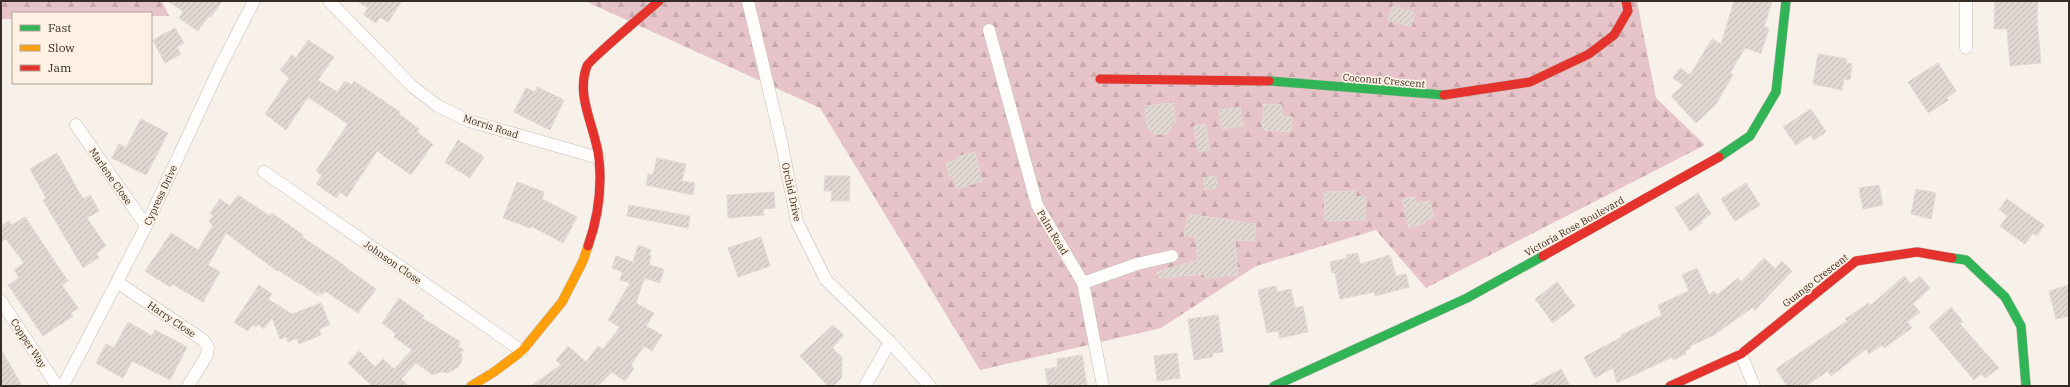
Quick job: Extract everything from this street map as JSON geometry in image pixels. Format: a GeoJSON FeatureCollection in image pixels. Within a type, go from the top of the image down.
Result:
{"type":"FeatureCollection","features":[{"type":"Feature","properties":{"kind":"street","name":"Cypress Drive"},"geometry":{"type":"LineString","coordinates":[[63,386],[146,226],[220,67],[254,1]]}},
{"type":"Feature","properties":{"kind":"street","name":"Morris Road"},"geometry":{"type":"LineString","coordinates":[[329,1],[413,87],[438,106],[469,121],[599,158]]}},
{"type":"Feature","properties":{"kind":"street"},"geometry":{"type":"LineString","coordinates":[[470,386],[494,372],[522,351],[562,302],[583,261],[595,227],[599,195],[599,158],[582,88],[587,65],[658,1]]}},
{"type":"Feature","properties":{"kind":"street","name":"Orchid Drive"},"geometry":{"type":"LineString","coordinates":[[748,1],[782,145],[797,222],[826,280],[890,342],[930,386]]}},
{"type":"Feature","properties":{"kind":"street","name":"Coconut Crescent"},"geometry":{"type":"LineString","coordinates":[[1100,79],[1276,81],[1439,96],[1474,92],[1530,82],[1589,54],[1614,35],[1628,11],[1626,1]]}},
{"type":"Feature","properties":{"kind":"street","name":"Victoria Rose Boulevard"},"geometry":{"type":"LineString","coordinates":[[1274,386],[1467,298],[1709,163],[1750,136],[1776,92],[1786,1]]}},
{"type":"Feature","properties":{"kind":"street"},"geometry":{"type":"LineString","coordinates":[[1966,1],[1966,48]]}},
{"type":"Feature","properties":{"kind":"street","name":"Palm Road"},"geometry":{"type":"LineString","coordinates":[[989,30],[1037,205],[1083,283],[1104,386]]}},
{"type":"Feature","properties":{"kind":"street","name":"Marlene Close"},"geometry":{"type":"LineString","coordinates":[[76,125],[146,226]]}},
{"type":"Feature","properties":{"kind":"street","name":"Johnson Close"},"geometry":{"type":"LineString","coordinates":[[264,172],[522,351]]}},
{"type":"Feature","properties":{"kind":"street","name":"Guango Crescent"},"geometry":{"type":"LineString","coordinates":[[1670,386],[1741,354],[1856,261],[1917,252],[1966,260],[2005,297],[2021,326],[2026,386]]}},
{"type":"Feature","properties":{"kind":"street"},"geometry":{"type":"LineString","coordinates":[[1083,283],[1138,264],[1172,256]]}},
{"type":"Feature","properties":{"kind":"street","name":"Harry Close"},"geometry":{"type":"LineString","coordinates":[[117,282],[203,340],[208,347],[208,355],[188,386]]}},
{"type":"Feature","properties":{"kind":"street","name":"Copper Way"},"geometry":{"type":"LineString","coordinates":[[1,301],[56,386]]}},
{"type":"Feature","properties":{"kind":"street"},"geometry":{"type":"LineString","coordinates":[[865,386],[890,342]]}},
{"type":"Feature","properties":{"kind":"street"},"geometry":{"type":"LineString","coordinates":[[1741,354],[1754,386]]}},
{"type":"Feature","properties":{"kind":"green space"},"geometry":{"type":"Polygon","coordinates":[[[1,1],[162,1],[169,16],[152,16],[152,12],[12,12],[12,19],[1,19],[1,1]]]}},
{"type":"Feature","properties":{"kind":"green space"},"geometry":{"type":"Polygon","coordinates":[[[585,1],[1637,1],[1656,98],[1705,145],[1426,288],[1376,230],[1256,266],[1161,328],[980,370],[820,108],[585,1]]]}},
{"type":"Feature","properties":{"kind":"building"},"geometry":{"type":"Polygon","coordinates":[[[168,1],[222,1],[211,17],[209,16],[198,31],[179,18],[183,11],[168,1]]]}},
{"type":"Feature","properties":{"kind":"building"},"geometry":{"type":"Polygon","coordinates":[[[357,1],[402,1],[388,22],[380,17],[376,23],[364,15],[368,8],[357,1]]]}},
{"type":"Feature","properties":{"kind":"building"},"geometry":{"type":"Polygon","coordinates":[[[1734,1],[1772,1],[1764,27],[1769,28],[1761,53],[1745,48],[1730,73],[1733,75],[1716,104],[1696,123],[1671,96],[1683,85],[1673,78],[1680,68],[1690,75],[1712,39],[1721,44],[1734,1]]]}},
{"type":"Feature","properties":{"kind":"building"},"geometry":{"type":"Polygon","coordinates":[[[1995,1],[2038,1],[2037,19],[2041,63],[2010,66],[2007,29],[1994,29],[1995,1]]]}},
{"type":"Feature","properties":{"kind":"building"},"geometry":{"type":"Polygon","coordinates":[[[1393,6],[1415,13],[1411,27],[1388,20],[1393,6]]]}},
{"type":"Feature","properties":{"kind":"building"},"geometry":{"type":"Polygon","coordinates":[[[175,28],[184,43],[177,47],[181,54],[165,63],[153,40],[175,28]]]}},
{"type":"Feature","properties":{"kind":"building"},"geometry":{"type":"Polygon","coordinates":[[[308,40],[334,57],[318,80],[337,92],[345,81],[352,85],[354,81],[400,112],[399,114],[419,129],[417,132],[433,144],[411,175],[377,151],[347,197],[340,192],[336,198],[316,184],[322,175],[316,171],[348,124],[308,97],[286,130],[265,114],[289,78],[280,70],[292,55],[296,58],[308,40]]]}},
{"type":"Feature","properties":{"kind":"building"},"geometry":{"type":"Polygon","coordinates":[[[1818,54],[1847,59],[1846,63],[1852,64],[1850,80],[1844,79],[1842,90],[1813,84],[1818,54]]]}},
{"type":"Feature","properties":{"kind":"building"},"geometry":{"type":"Polygon","coordinates":[[[1938,63],[1956,91],[1946,98],[1949,100],[1928,113],[1908,82],[1938,63]]]}},
{"type":"Feature","properties":{"kind":"building"},"geometry":{"type":"Polygon","coordinates":[[[537,87],[564,100],[550,130],[514,112],[526,88],[535,92],[537,87]]]}},
{"type":"Feature","properties":{"kind":"building"},"geometry":{"type":"Polygon","coordinates":[[[1173,103],[1175,122],[1167,134],[1154,134],[1147,127],[1145,106],[1173,103]]]}},
{"type":"Feature","properties":{"kind":"building"},"geometry":{"type":"Polygon","coordinates":[[[1264,104],[1282,105],[1282,116],[1292,117],[1291,132],[1262,130],[1264,104]]]}},
{"type":"Feature","properties":{"kind":"building"},"geometry":{"type":"Polygon","coordinates":[[[1240,107],[1243,126],[1222,129],[1219,110],[1240,107]]]}},
{"type":"Feature","properties":{"kind":"building"},"geometry":{"type":"Polygon","coordinates":[[[1811,109],[1826,132],[1814,140],[1811,135],[1796,145],[1783,127],[1811,109]]]}},
{"type":"Feature","properties":{"kind":"building"},"geometry":{"type":"Polygon","coordinates":[[[141,119],[168,133],[146,175],[112,158],[119,144],[126,148],[141,119]]]}},
{"type":"Feature","properties":{"kind":"building"},"geometry":{"type":"Polygon","coordinates":[[[1206,124],[1209,150],[1198,152],[1194,126],[1206,124]]]}},
{"type":"Feature","properties":{"kind":"building"},"geometry":{"type":"Polygon","coordinates":[[[458,140],[484,157],[470,178],[445,162],[458,140]]]}},
{"type":"Feature","properties":{"kind":"building"},"geometry":{"type":"Polygon","coordinates":[[[975,152],[982,181],[957,189],[953,177],[950,178],[946,163],[957,160],[957,157],[975,152]]]}},
{"type":"Feature","properties":{"kind":"building"},"geometry":{"type":"Polygon","coordinates":[[[57,153],[83,199],[90,195],[99,211],[87,218],[106,246],[96,253],[99,257],[83,268],[43,200],[46,198],[30,169],[57,153]]]}},
{"type":"Feature","properties":{"kind":"building"},"geometry":{"type":"Polygon","coordinates":[[[657,158],[686,164],[682,181],[695,183],[693,195],[646,185],[648,174],[653,175],[657,158]]]}},
{"type":"Feature","properties":{"kind":"building"},"geometry":{"type":"Polygon","coordinates":[[[825,176],[850,176],[849,201],[831,201],[832,191],[824,191],[825,176]]]}},
{"type":"Feature","properties":{"kind":"building"},"geometry":{"type":"Polygon","coordinates":[[[1216,176],[1217,188],[1205,190],[1203,178],[1216,176]]]}},
{"type":"Feature","properties":{"kind":"building"},"geometry":{"type":"Polygon","coordinates":[[[517,182],[544,192],[542,199],[577,217],[563,243],[531,226],[530,228],[503,218],[517,182]]]}},
{"type":"Feature","properties":{"kind":"building"},"geometry":{"type":"Polygon","coordinates":[[[1746,183],[1760,205],[1735,221],[1721,199],[1746,183]]]}},
{"type":"Feature","properties":{"kind":"building"},"geometry":{"type":"Polygon","coordinates":[[[1879,185],[1883,205],[1863,209],[1859,188],[1879,185]]]}},
{"type":"Feature","properties":{"kind":"building"},"geometry":{"type":"Polygon","coordinates":[[[1916,189],[1936,193],[1931,219],[1911,214],[1916,189]]]}},
{"type":"Feature","properties":{"kind":"building"},"geometry":{"type":"Polygon","coordinates":[[[1355,191],[1356,197],[1365,196],[1366,220],[1325,221],[1324,192],[1355,191]]]}},
{"type":"Feature","properties":{"kind":"building"},"geometry":{"type":"Polygon","coordinates":[[[774,192],[775,208],[763,209],[764,215],[728,218],[727,195],[774,192]]]}},
{"type":"Feature","properties":{"kind":"building"},"geometry":{"type":"Polygon","coordinates":[[[1698,193],[1711,214],[1701,221],[1702,223],[1690,231],[1675,208],[1698,193]]]}},
{"type":"Feature","properties":{"kind":"building"},"geometry":{"type":"Polygon","coordinates":[[[238,195],[270,216],[272,213],[303,235],[302,237],[344,265],[376,289],[358,313],[325,291],[322,295],[316,290],[319,296],[278,270],[277,271],[226,233],[208,265],[220,272],[203,302],[172,284],[170,287],[145,271],[171,233],[198,250],[213,225],[209,222],[213,216],[210,213],[220,199],[230,206],[238,195]]]}},
{"type":"Feature","properties":{"kind":"building"},"geometry":{"type":"Polygon","coordinates":[[[1415,197],[1416,204],[1430,201],[1434,218],[1425,220],[1425,223],[1409,228],[1402,199],[1415,197]]]}},
{"type":"Feature","properties":{"kind":"building"},"geometry":{"type":"Polygon","coordinates":[[[2007,199],[2044,225],[2037,236],[2033,233],[2025,244],[2000,226],[2008,216],[1999,210],[2007,199]]]}},
{"type":"Feature","properties":{"kind":"building"},"geometry":{"type":"Polygon","coordinates":[[[629,205],[690,216],[688,228],[627,216],[629,205]]]}},
{"type":"Feature","properties":{"kind":"building"},"geometry":{"type":"Polygon","coordinates":[[[1188,214],[1256,224],[1254,241],[1235,240],[1238,275],[1205,278],[1204,274],[1159,278],[1157,272],[1198,260],[1196,237],[1184,236],[1188,214]]]}},
{"type":"Feature","properties":{"kind":"building"},"geometry":{"type":"Polygon","coordinates":[[[25,217],[68,281],[62,285],[78,308],[71,313],[73,316],[43,336],[8,285],[19,278],[14,270],[24,263],[6,239],[1,242],[1,226],[9,221],[12,225],[25,217]]]}},
{"type":"Feature","properties":{"kind":"building"},"geometry":{"type":"Polygon","coordinates":[[[761,237],[770,266],[738,277],[728,248],[761,237]]]}},
{"type":"Feature","properties":{"kind":"building"},"geometry":{"type":"Polygon","coordinates":[[[638,245],[651,250],[649,255],[651,256],[649,265],[664,269],[660,283],[644,278],[636,303],[654,313],[646,326],[662,335],[652,351],[644,346],[631,365],[634,368],[625,381],[612,372],[598,386],[531,386],[561,365],[556,360],[568,346],[586,362],[598,346],[603,349],[620,327],[608,320],[630,283],[620,280],[622,272],[612,268],[616,256],[633,262],[638,245]]]}},
{"type":"Feature","properties":{"kind":"building"},"geometry":{"type":"Polygon","coordinates":[[[1358,253],[1360,264],[1390,255],[1396,276],[1406,274],[1409,287],[1375,296],[1374,292],[1340,299],[1335,273],[1332,273],[1330,262],[1347,258],[1346,255],[1358,253]]]}},
{"type":"Feature","properties":{"kind":"building"},"geometry":{"type":"Polygon","coordinates":[[[1764,258],[1775,269],[1782,261],[1792,271],[1755,310],[1753,307],[1714,335],[1690,346],[1691,348],[1685,351],[1686,354],[1673,360],[1672,357],[1617,383],[1613,368],[1595,378],[1584,357],[1622,337],[1621,335],[1662,315],[1658,305],[1689,291],[1682,275],[1697,268],[1709,295],[1714,291],[1717,295],[1738,278],[1741,282],[1764,258]]]}},
{"type":"Feature","properties":{"kind":"building"},"geometry":{"type":"Polygon","coordinates":[[[1904,276],[1911,284],[1920,276],[1930,288],[1913,304],[1920,312],[1907,322],[1912,328],[1884,348],[1882,345],[1869,354],[1866,349],[1831,376],[1828,371],[1806,386],[1787,386],[1776,369],[1847,321],[1845,319],[1869,303],[1870,306],[1904,276]]]}},
{"type":"Feature","properties":{"kind":"building"},"geometry":{"type":"Polygon","coordinates":[[[1557,282],[1575,306],[1553,323],[1535,299],[1557,282]]]}},
{"type":"Feature","properties":{"kind":"building"},"geometry":{"type":"Polygon","coordinates":[[[259,285],[272,294],[268,299],[292,314],[321,303],[330,325],[319,329],[321,335],[299,344],[297,338],[288,342],[286,337],[280,339],[272,318],[264,329],[258,324],[256,327],[252,325],[248,331],[234,322],[259,285]]]}},
{"type":"Feature","properties":{"kind":"building"},"geometry":{"type":"Polygon","coordinates":[[[2069,285],[2069,316],[2056,319],[2049,291],[2069,285]]]}},
{"type":"Feature","properties":{"kind":"building"},"geometry":{"type":"Polygon","coordinates":[[[1276,286],[1277,292],[1291,289],[1295,308],[1303,306],[1308,332],[1280,338],[1278,331],[1267,333],[1258,290],[1276,286]]]}},
{"type":"Feature","properties":{"kind":"building"},"geometry":{"type":"Polygon","coordinates":[[[399,298],[424,316],[422,318],[461,342],[458,346],[464,350],[461,353],[462,360],[458,367],[448,373],[439,372],[433,375],[416,363],[401,379],[409,386],[372,386],[348,363],[359,351],[375,367],[383,359],[394,369],[412,350],[394,337],[396,334],[382,323],[399,298]]]}},
{"type":"Feature","properties":{"kind":"building"},"geometry":{"type":"Polygon","coordinates":[[[1951,307],[1963,322],[1960,324],[1999,368],[1985,378],[1981,374],[1974,380],[1929,327],[1951,307]]]}},
{"type":"Feature","properties":{"kind":"building"},"geometry":{"type":"Polygon","coordinates":[[[1218,315],[1223,352],[1212,353],[1213,357],[1194,360],[1188,319],[1218,315]]]}},
{"type":"Feature","properties":{"kind":"building"},"geometry":{"type":"Polygon","coordinates":[[[128,322],[152,336],[155,330],[187,347],[170,380],[132,361],[123,378],[96,363],[106,344],[114,348],[128,322]]]}},
{"type":"Feature","properties":{"kind":"building"},"geometry":{"type":"Polygon","coordinates":[[[833,325],[844,335],[832,348],[842,357],[842,377],[833,386],[828,386],[800,356],[833,325]]]}},
{"type":"Feature","properties":{"kind":"building"},"geometry":{"type":"Polygon","coordinates":[[[1,349],[22,386],[1,386],[1,349]]]}},
{"type":"Feature","properties":{"kind":"building"},"geometry":{"type":"Polygon","coordinates":[[[1177,353],[1180,378],[1157,381],[1154,356],[1177,353]]]}},
{"type":"Feature","properties":{"kind":"building"},"geometry":{"type":"Polygon","coordinates":[[[1082,355],[1087,386],[1048,386],[1045,369],[1058,367],[1057,359],[1082,355]]]}},
{"type":"Feature","properties":{"kind":"building"},"geometry":{"type":"Polygon","coordinates":[[[1561,369],[1570,386],[1530,386],[1561,369]]]}},
{"type":"Feature","properties":{"kind":"traffic: fast"},"geometry":{"type":"LineString","coordinates":[[1719,157],[1750,136],[1776,92],[1786,1]]}},
{"type":"Feature","properties":{"kind":"traffic: fast"},"geometry":{"type":"LineString","coordinates":[[1269,81],[1444,95]]}},
{"type":"Feature","properties":{"kind":"traffic: fast"},"geometry":{"type":"LineString","coordinates":[[1274,386],[1467,298],[1543,256]]}},
{"type":"Feature","properties":{"kind":"traffic: fast"},"geometry":{"type":"LineString","coordinates":[[1952,258],[1966,260],[2005,297],[2021,326],[2026,386]]}},
{"type":"Feature","properties":{"kind":"traffic: slow"},"geometry":{"type":"LineString","coordinates":[[471,386],[494,372],[522,351],[562,302],[583,261],[588,246]]}},
{"type":"Feature","properties":{"kind":"traffic: jam"},"geometry":{"type":"LineString","coordinates":[[588,246],[597,214],[600,170],[597,147],[587,112],[583,89],[587,66],[608,45],[659,1]]}},
{"type":"Feature","properties":{"kind":"traffic: jam"},"geometry":{"type":"LineString","coordinates":[[1444,95],[1530,82],[1589,54],[1614,35],[1628,11],[1626,1]]}},
{"type":"Feature","properties":{"kind":"traffic: jam"},"geometry":{"type":"LineString","coordinates":[[1100,79],[1269,81]]}},
{"type":"Feature","properties":{"kind":"traffic: jam"},"geometry":{"type":"LineString","coordinates":[[1543,256],[1719,157]]}},
{"type":"Feature","properties":{"kind":"traffic: jam"},"geometry":{"type":"LineString","coordinates":[[1670,386],[1741,354],[1856,261],[1917,252],[1952,258]]}}]}
